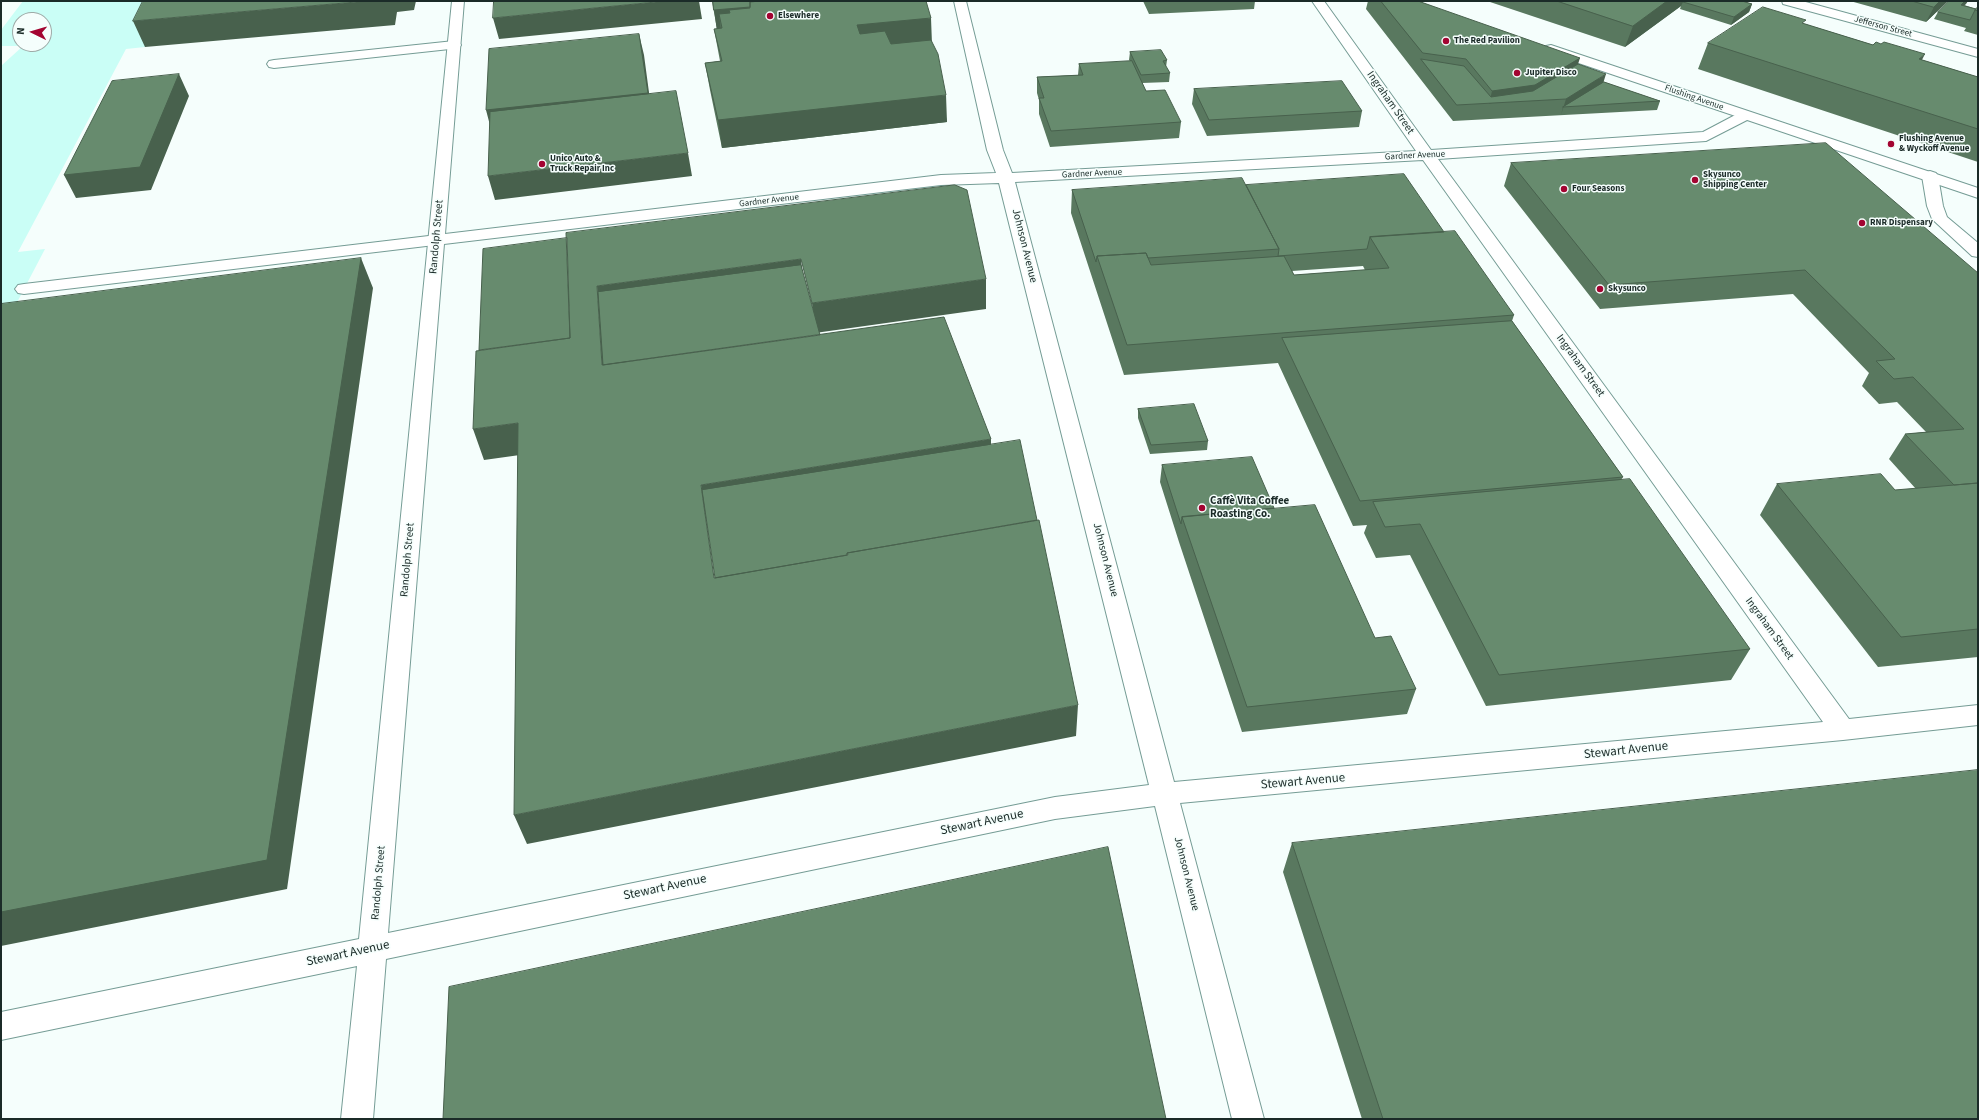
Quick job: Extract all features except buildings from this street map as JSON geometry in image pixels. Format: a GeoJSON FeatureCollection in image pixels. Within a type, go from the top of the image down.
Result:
{"type":"FeatureCollection","features":[{"type":"Feature","properties":{"kind":"street","name":"Randolph Street"},"geometry":{"type":"LineString","coordinates":[[357,1119],[458,1]]}},
{"type":"Feature","properties":{"kind":"street","name":"Johnson Avenue"},"geometry":{"type":"LineString","coordinates":[[960,1],[995,150],[1006,178],[1248,1119]]}},
{"type":"Feature","properties":{"kind":"street","name":"Ingraham Street"},"geometry":{"type":"LineString","coordinates":[[1318,1],[1427,156],[1842,730]]}},
{"type":"Feature","properties":{"kind":"street","name":"Jefferson Street"},"geometry":{"type":"LineString","coordinates":[[1788,1],[1978,53]]}},
{"type":"Feature","properties":{"kind":"street","name":"Flushing Avenue"},"geometry":{"type":"LineString","coordinates":[[1537,44],[1744,116],[1978,193]]}},
{"type":"Feature","properties":{"kind":"street"},"geometry":{"type":"LineString","coordinates":[[274,64],[454,45]]}},
{"type":"Feature","properties":{"kind":"street","name":"Gardner Avenue"},"geometry":{"type":"LineString","coordinates":[[24,289],[941,180],[1006,178],[1427,156],[1706,136],[1744,116]]}},
{"type":"Feature","properties":{"kind":"street"},"geometry":{"type":"LineString","coordinates":[[1930,176],[1935,206],[1940,219],[1978,252]]}},
{"type":"Feature","properties":{"kind":"street","name":"Stewart Avenue"},"geometry":{"type":"LineString","coordinates":[[1,1026],[1055,808],[1165,794],[1842,730],[1978,715]]}},
{"type":"Feature","properties":{"kind":"shaded area"},"geometry":{"type":"Polygon","coordinates":[[[23,1],[167,1],[145,47],[126,49],[18,252],[45,249],[12,312],[1,356],[1,66],[16,52],[52,52],[52,12],[15,12],[23,1]]]}},
{"type":"Feature","properties":{"kind":"shaded area"},"geometry":{"type":"Polygon","coordinates":[[[12,16],[12,46],[1,46],[1,30],[12,16]]]}},
{"type":"Feature","properties":{"kind":"place","name":"Elsewhere"},"geometry":{"type":"Point","coordinates":[770,16]}},
{"type":"Feature","properties":{"kind":"place","name":"The Red Pavilion"},"geometry":{"type":"Point","coordinates":[1446,41]}},
{"type":"Feature","properties":{"kind":"place","name":"Jupiter Disco"},"geometry":{"type":"Point","coordinates":[1517,73]}},
{"type":"Feature","properties":{"kind":"place","name":"Flushing Avenue & Wyckoff Avenue"},"geometry":{"type":"Point","coordinates":[1891,144]}},
{"type":"Feature","properties":{"kind":"place","name":"Unico Auto & Truck Repair Inc"},"geometry":{"type":"Point","coordinates":[542,164]}},
{"type":"Feature","properties":{"kind":"place","name":"Skysunco Shipping Center"},"geometry":{"type":"Point","coordinates":[1695,180]}},
{"type":"Feature","properties":{"kind":"place","name":"Four Seasons"},"geometry":{"type":"Point","coordinates":[1564,189]}},
{"type":"Feature","properties":{"kind":"place","name":"RNR Dispensary"},"geometry":{"type":"Point","coordinates":[1862,223]}},
{"type":"Feature","properties":{"kind":"place","name":"Skysunco"},"geometry":{"type":"Point","coordinates":[1600,289]}},
{"type":"Feature","properties":{"kind":"place","name":"Caffè Vita Coffee Roasting Co."},"geometry":{"type":"Point","coordinates":[1202,508]}}]}
